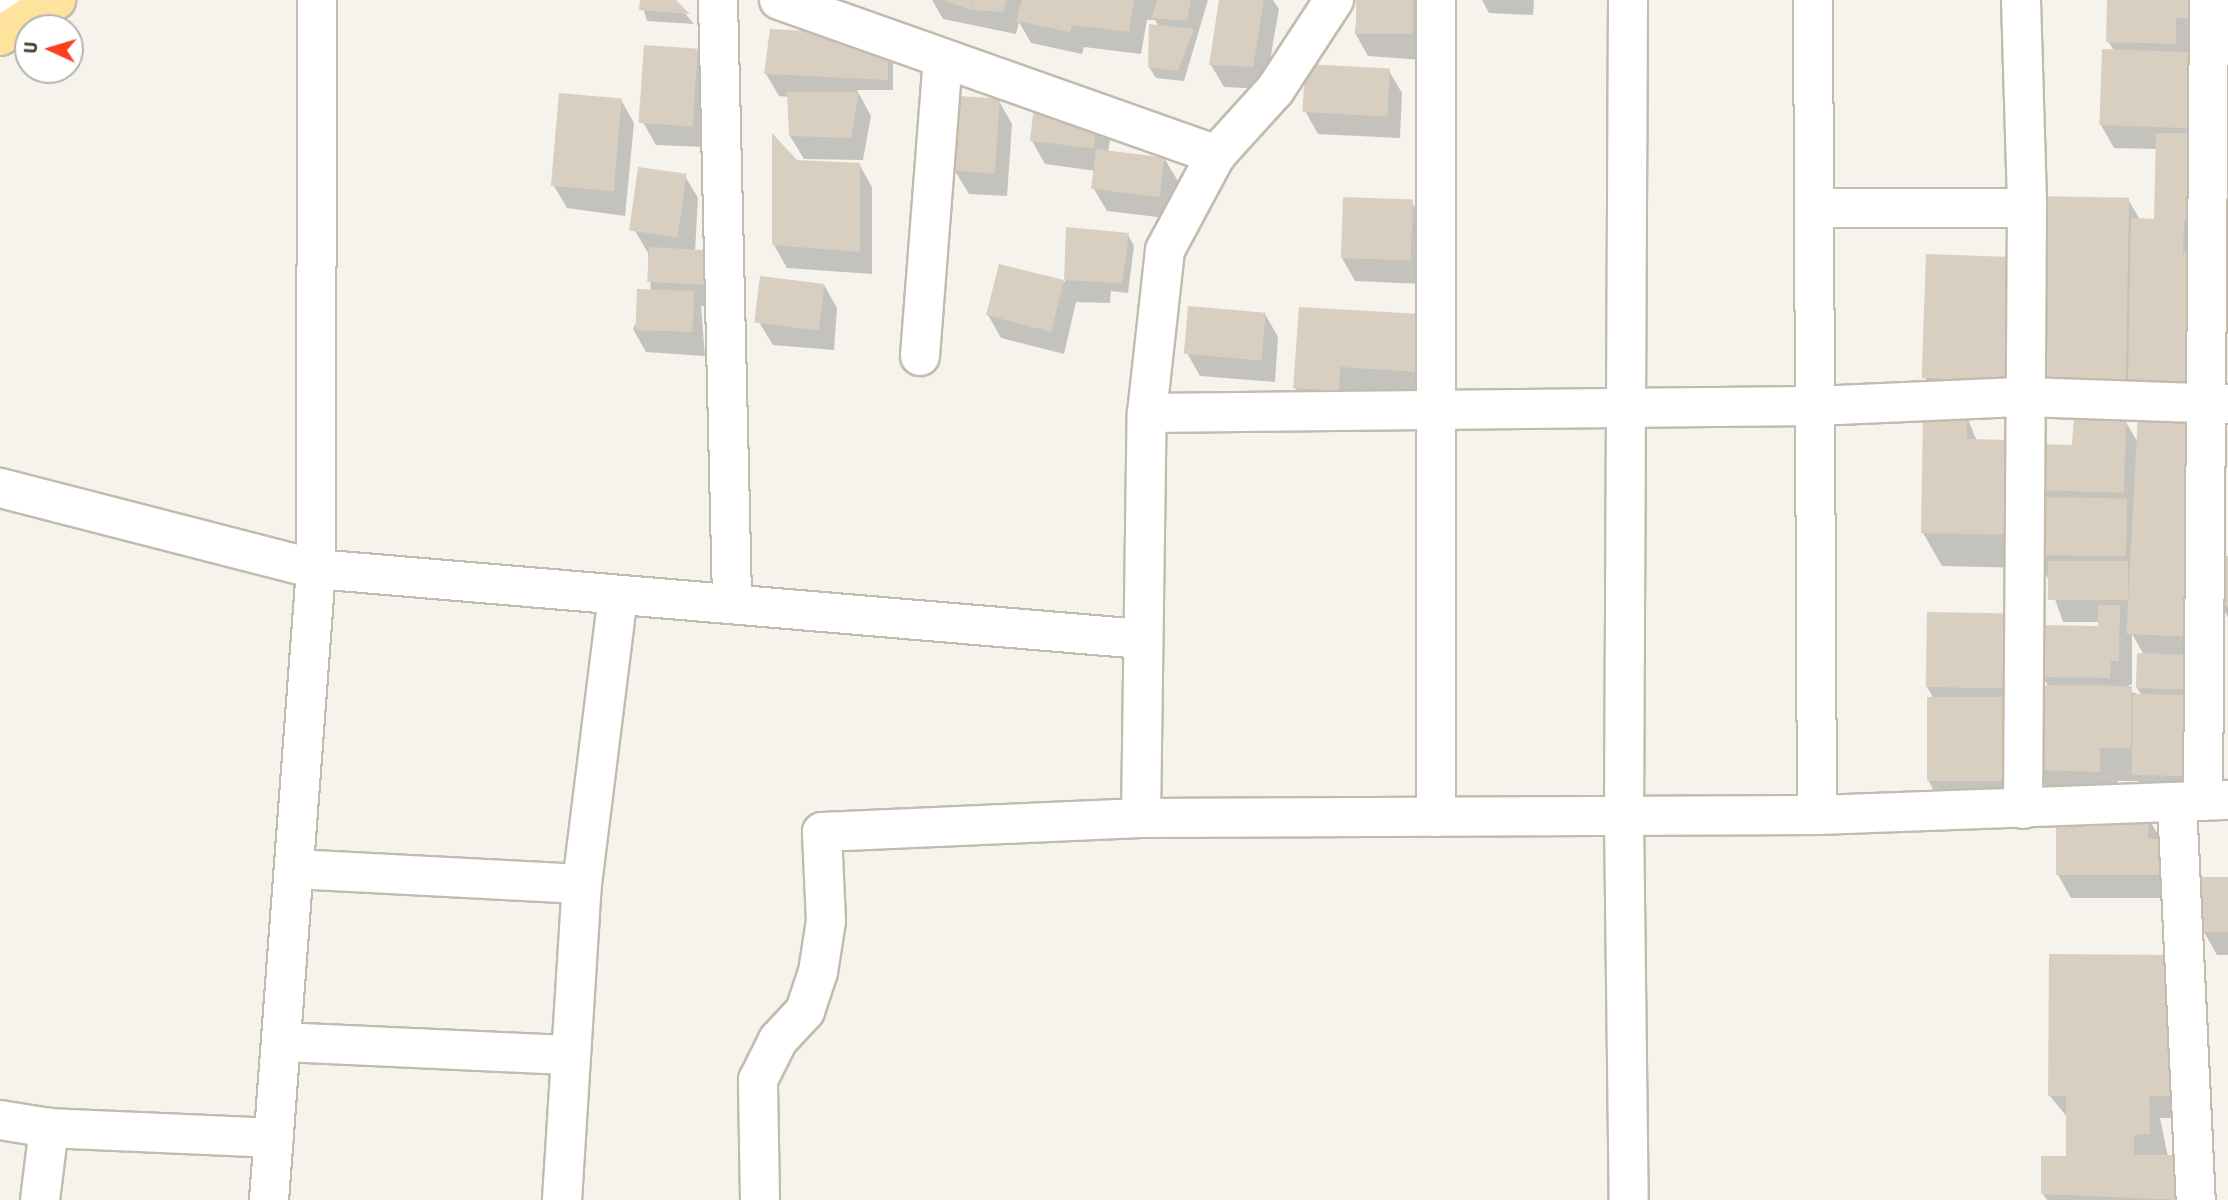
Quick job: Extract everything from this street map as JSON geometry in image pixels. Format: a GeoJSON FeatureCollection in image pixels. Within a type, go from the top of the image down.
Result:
{"type":"FeatureCollection","features":[{"type":"Feature","properties":{"kind":"main road"},"geometry":{"type":"LineString","coordinates":[[8,21],[56,0]]}},
{"type":"Feature","properties":{"kind":"street"},"geometry":{"type":"LineString","coordinates":[[270,1200],[316,569],[317,0]]}},
{"type":"Feature","properties":{"kind":"street"},"geometry":{"type":"LineString","coordinates":[[718,0],[732,600]]}},
{"type":"Feature","properties":{"kind":"street"},"geometry":{"type":"LineString","coordinates":[[779,0],[1216,155]]}},
{"type":"Feature","properties":{"kind":"street"},"geometry":{"type":"LineString","coordinates":[[1141,818],[1141,639],[1147,413],[1165,250],[1216,155],[1275,90],[1334,0]]}},
{"type":"Feature","properties":{"kind":"street"},"geometry":{"type":"LineString","coordinates":[[1436,0],[1436,817]]}},
{"type":"Feature","properties":{"kind":"street"},"geometry":{"type":"LineString","coordinates":[[1628,0],[1629,406],[1624,816],[1629,1200]]}},
{"type":"Feature","properties":{"kind":"street"},"geometry":{"type":"LineString","coordinates":[[1813,0],[1817,815]]}},
{"type":"Feature","properties":{"kind":"street"},"geometry":{"type":"LineString","coordinates":[[2021,0],[2027,208],[2023,809]]}},
{"type":"Feature","properties":{"kind":"street"},"geometry":{"type":"LineString","coordinates":[[2196,1200],[2203,801],[2218,404],[2209,0]]}},
{"type":"Feature","properties":{"kind":"street"},"geometry":{"type":"LineString","coordinates":[[920,356],[943,59]]}},
{"type":"Feature","properties":{"kind":"street"},"geometry":{"type":"LineString","coordinates":[[1816,208],[2027,208]]}},
{"type":"Feature","properties":{"kind":"street"},"geometry":{"type":"LineString","coordinates":[[1147,413],[1435,413],[1629,406],[1815,407],[2025,397],[2218,404]]}},
{"type":"Feature","properties":{"kind":"street"},"geometry":{"type":"LineString","coordinates":[[0,488],[316,569],[618,594],[732,600],[1141,639]]}},
{"type":"Feature","properties":{"kind":"street"},"geometry":{"type":"LineString","coordinates":[[562,1200],[582,884],[618,594]]}},
{"type":"Feature","properties":{"kind":"street"},"geometry":{"type":"LineString","coordinates":[[760,1200],[758,1080],[778,1040],[805,1011],[818,972],[826,921],[822,832],[1141,818],[1817,815],[2203,801]]}},
{"type":"Feature","properties":{"kind":"street"},"geometry":{"type":"LineString","coordinates":[[294,869],[582,884]]}},
{"type":"Feature","properties":{"kind":"street"},"geometry":{"type":"LineString","coordinates":[[282,1042],[570,1055]]}},
{"type":"Feature","properties":{"kind":"street"},"geometry":{"type":"LineString","coordinates":[[0,1120],[49,1128],[274,1138]]}},
{"type":"Feature","properties":{"kind":"street"},"geometry":{"type":"LineString","coordinates":[[40,1200],[49,1128]]}},
{"type":"Feature","properties":{"kind":"building"},"geometry":{"type":"Polygon","coordinates":[[[640,0],[676,0],[690,14],[639,10],[640,0]]]}},
{"type":"Feature","properties":{"kind":"building"},"geometry":{"type":"Polygon","coordinates":[[[942,0],[973,0],[971,10],[942,0]]]}},
{"type":"Feature","properties":{"kind":"building"},"geometry":{"type":"Polygon","coordinates":[[[974,0],[1006,0],[1003,12],[971,10],[974,0]]]}},
{"type":"Feature","properties":{"kind":"building"},"geometry":{"type":"Polygon","coordinates":[[[1022,0],[1134,0],[1129,32],[1072,25],[1070,32],[1016,21],[1022,0]]]}},
{"type":"Feature","properties":{"kind":"building"},"geometry":{"type":"Polygon","coordinates":[[[1157,0],[1191,0],[1187,21],[1152,18],[1157,0]]]}},
{"type":"Feature","properties":{"kind":"building"},"geometry":{"type":"Polygon","coordinates":[[[1219,0],[1264,0],[1253,67],[1209,65],[1219,0]]]}},
{"type":"Feature","properties":{"kind":"building"},"geometry":{"type":"Polygon","coordinates":[[[1356,0],[1413,0],[1413,34],[1356,34],[1356,0]]]}},
{"type":"Feature","properties":{"kind":"building"},"geometry":{"type":"Polygon","coordinates":[[[2107,0],[2198,0],[2198,19],[2176,18],[2176,44],[2106,42],[2107,0]]]}},
{"type":"Feature","properties":{"kind":"building"},"geometry":{"type":"Polygon","coordinates":[[[1149,24],[1194,29],[1178,71],[1148,67],[1149,24]]]}},
{"type":"Feature","properties":{"kind":"building"},"geometry":{"type":"Polygon","coordinates":[[[770,29],[847,33],[888,47],[888,80],[764,74],[770,29]]]}},
{"type":"Feature","properties":{"kind":"building"},"geometry":{"type":"Polygon","coordinates":[[[644,45],[698,49],[692,127],[639,123],[644,45]]]}},
{"type":"Feature","properties":{"kind":"building"},"geometry":{"type":"Polygon","coordinates":[[[2102,49],[2193,52],[2190,128],[2099,125],[2102,49]]]}},
{"type":"Feature","properties":{"kind":"building"},"geometry":{"type":"Polygon","coordinates":[[[1305,64],[1390,68],[1387,116],[1302,112],[1305,64]]]}},
{"type":"Feature","properties":{"kind":"building"},"geometry":{"type":"Polygon","coordinates":[[[787,92],[859,92],[851,138],[789,136],[787,92]]]}},
{"type":"Feature","properties":{"kind":"building"},"geometry":{"type":"Polygon","coordinates":[[[559,93],[622,98],[614,191],[551,186],[559,93]]]}},
{"type":"Feature","properties":{"kind":"building"},"geometry":{"type":"Polygon","coordinates":[[[959,96],[1000,99],[995,174],[954,171],[959,96]]]}},
{"type":"Feature","properties":{"kind":"building"},"geometry":{"type":"Polygon","coordinates":[[[1034,107],[1098,115],[1093,149],[1030,141],[1034,107]]]}},
{"type":"Feature","properties":{"kind":"building"},"geometry":{"type":"Polygon","coordinates":[[[772,133],[797,160],[860,163],[860,252],[772,245],[772,133]]]}},
{"type":"Feature","properties":{"kind":"building"},"geometry":{"type":"Polygon","coordinates":[[[2156,133],[2202,133],[2200,220],[2184,220],[2183,253],[2188,252],[2187,306],[2207,306],[2208,385],[2128,384],[2131,218],[2154,219],[2156,133]]]}},
{"type":"Feature","properties":{"kind":"building"},"geometry":{"type":"Polygon","coordinates":[[[1096,149],[1164,157],[1160,197],[1091,189],[1096,149]]]}},
{"type":"Feature","properties":{"kind":"building"},"geometry":{"type":"Polygon","coordinates":[[[638,167],[687,174],[678,237],[629,230],[638,167]]]}},
{"type":"Feature","properties":{"kind":"building"},"geometry":{"type":"Polygon","coordinates":[[[2035,196],[2129,198],[2126,386],[2032,384],[2035,196]]]}},
{"type":"Feature","properties":{"kind":"building"},"geometry":{"type":"Polygon","coordinates":[[[1343,197],[1413,199],[1411,260],[1341,258],[1343,197]]]}},
{"type":"Feature","properties":{"kind":"building"},"geometry":{"type":"Polygon","coordinates":[[[1066,227],[1129,233],[1122,283],[1064,280],[1066,227]]]}},
{"type":"Feature","properties":{"kind":"building"},"geometry":{"type":"Polygon","coordinates":[[[649,247],[710,250],[708,285],[647,282],[649,247]]]}},
{"type":"Feature","properties":{"kind":"building"},"geometry":{"type":"Polygon","coordinates":[[[1926,254],[2018,257],[2014,381],[1922,378],[1926,254]]]}},
{"type":"Feature","properties":{"kind":"building"},"geometry":{"type":"Polygon","coordinates":[[[999,264],[1064,280],[1051,332],[986,315],[999,264]]]}},
{"type":"Feature","properties":{"kind":"building"},"geometry":{"type":"Polygon","coordinates":[[[760,276],[825,284],[819,331],[754,323],[760,276]]]}},
{"type":"Feature","properties":{"kind":"building"},"geometry":{"type":"Polygon","coordinates":[[[637,289],[694,291],[693,332],[636,330],[637,289]]]}},
{"type":"Feature","properties":{"kind":"building"},"geometry":{"type":"Polygon","coordinates":[[[1188,306],[1266,313],[1262,361],[1184,354],[1188,306]]]}},
{"type":"Feature","properties":{"kind":"building"},"geometry":{"type":"Polygon","coordinates":[[[1299,307],[1421,314],[1418,372],[1340,367],[1339,391],[1293,388],[1299,307]]]}},
{"type":"Feature","properties":{"kind":"building"},"geometry":{"type":"Polygon","coordinates":[[[1923,411],[1967,412],[1967,439],[2013,440],[2011,535],[1921,533],[1923,411]]]}},
{"type":"Feature","properties":{"kind":"building"},"geometry":{"type":"Polygon","coordinates":[[[2138,413],[2203,416],[2191,637],[2126,634],[2138,413]]]}},
{"type":"Feature","properties":{"kind":"building"},"geometry":{"type":"Polygon","coordinates":[[[2074,417],[2126,419],[2124,493],[2037,490],[2038,444],[2072,445],[2074,417]]]}},
{"type":"Feature","properties":{"kind":"building"},"geometry":{"type":"Polygon","coordinates":[[[2038,497],[2127,499],[2126,557],[2037,555],[2038,497]]]}},
{"type":"Feature","properties":{"kind":"building"},"geometry":{"type":"Polygon","coordinates":[[[2221,556],[2228,556],[2228,606],[2221,606],[2221,556]]]}},
{"type":"Feature","properties":{"kind":"building"},"geometry":{"type":"Polygon","coordinates":[[[2048,561],[2128,561],[2128,600],[2048,600],[2048,561]]]}},
{"type":"Feature","properties":{"kind":"building"},"geometry":{"type":"Polygon","coordinates":[[[2098,605],[2120,605],[2119,661],[2111,661],[2110,678],[2041,677],[2041,625],[2098,626],[2098,605]]]}},
{"type":"Feature","properties":{"kind":"building"},"geometry":{"type":"Polygon","coordinates":[[[1927,612],[2013,614],[2012,688],[1926,687],[1927,612]]]}},
{"type":"Feature","properties":{"kind":"building"},"geometry":{"type":"Polygon","coordinates":[[[2137,653],[2199,655],[2198,690],[2136,688],[2137,653]]]}},
{"type":"Feature","properties":{"kind":"building"},"geometry":{"type":"Polygon","coordinates":[[[2035,685],[2132,686],[2131,748],[2100,748],[2100,772],[2035,770],[2035,685]]]}},
{"type":"Feature","properties":{"kind":"building"},"geometry":{"type":"Polygon","coordinates":[[[2133,694],[2201,695],[2200,776],[2132,775],[2133,694]]]}},
{"type":"Feature","properties":{"kind":"building"},"geometry":{"type":"Polygon","coordinates":[[[1927,697],[2012,697],[2012,781],[1927,781],[1927,697]]]}},
{"type":"Feature","properties":{"kind":"building"},"geometry":{"type":"Polygon","coordinates":[[[2056,815],[2149,815],[2148,839],[2160,839],[2159,875],[2056,875],[2056,815]]]}},
{"type":"Feature","properties":{"kind":"building"},"geometry":{"type":"Polygon","coordinates":[[[2202,877],[2228,877],[2228,932],[2202,932],[2202,877]]]}},
{"type":"Feature","properties":{"kind":"building"},"geometry":{"type":"Polygon","coordinates":[[[2049,954],[2177,955],[2177,1096],[2149,1096],[2150,1134],[2134,1135],[2134,1155],[2183,1155],[2183,1200],[2041,1194],[2041,1156],[2066,1156],[2066,1096],[2048,1096],[2049,954]]]}}]}
